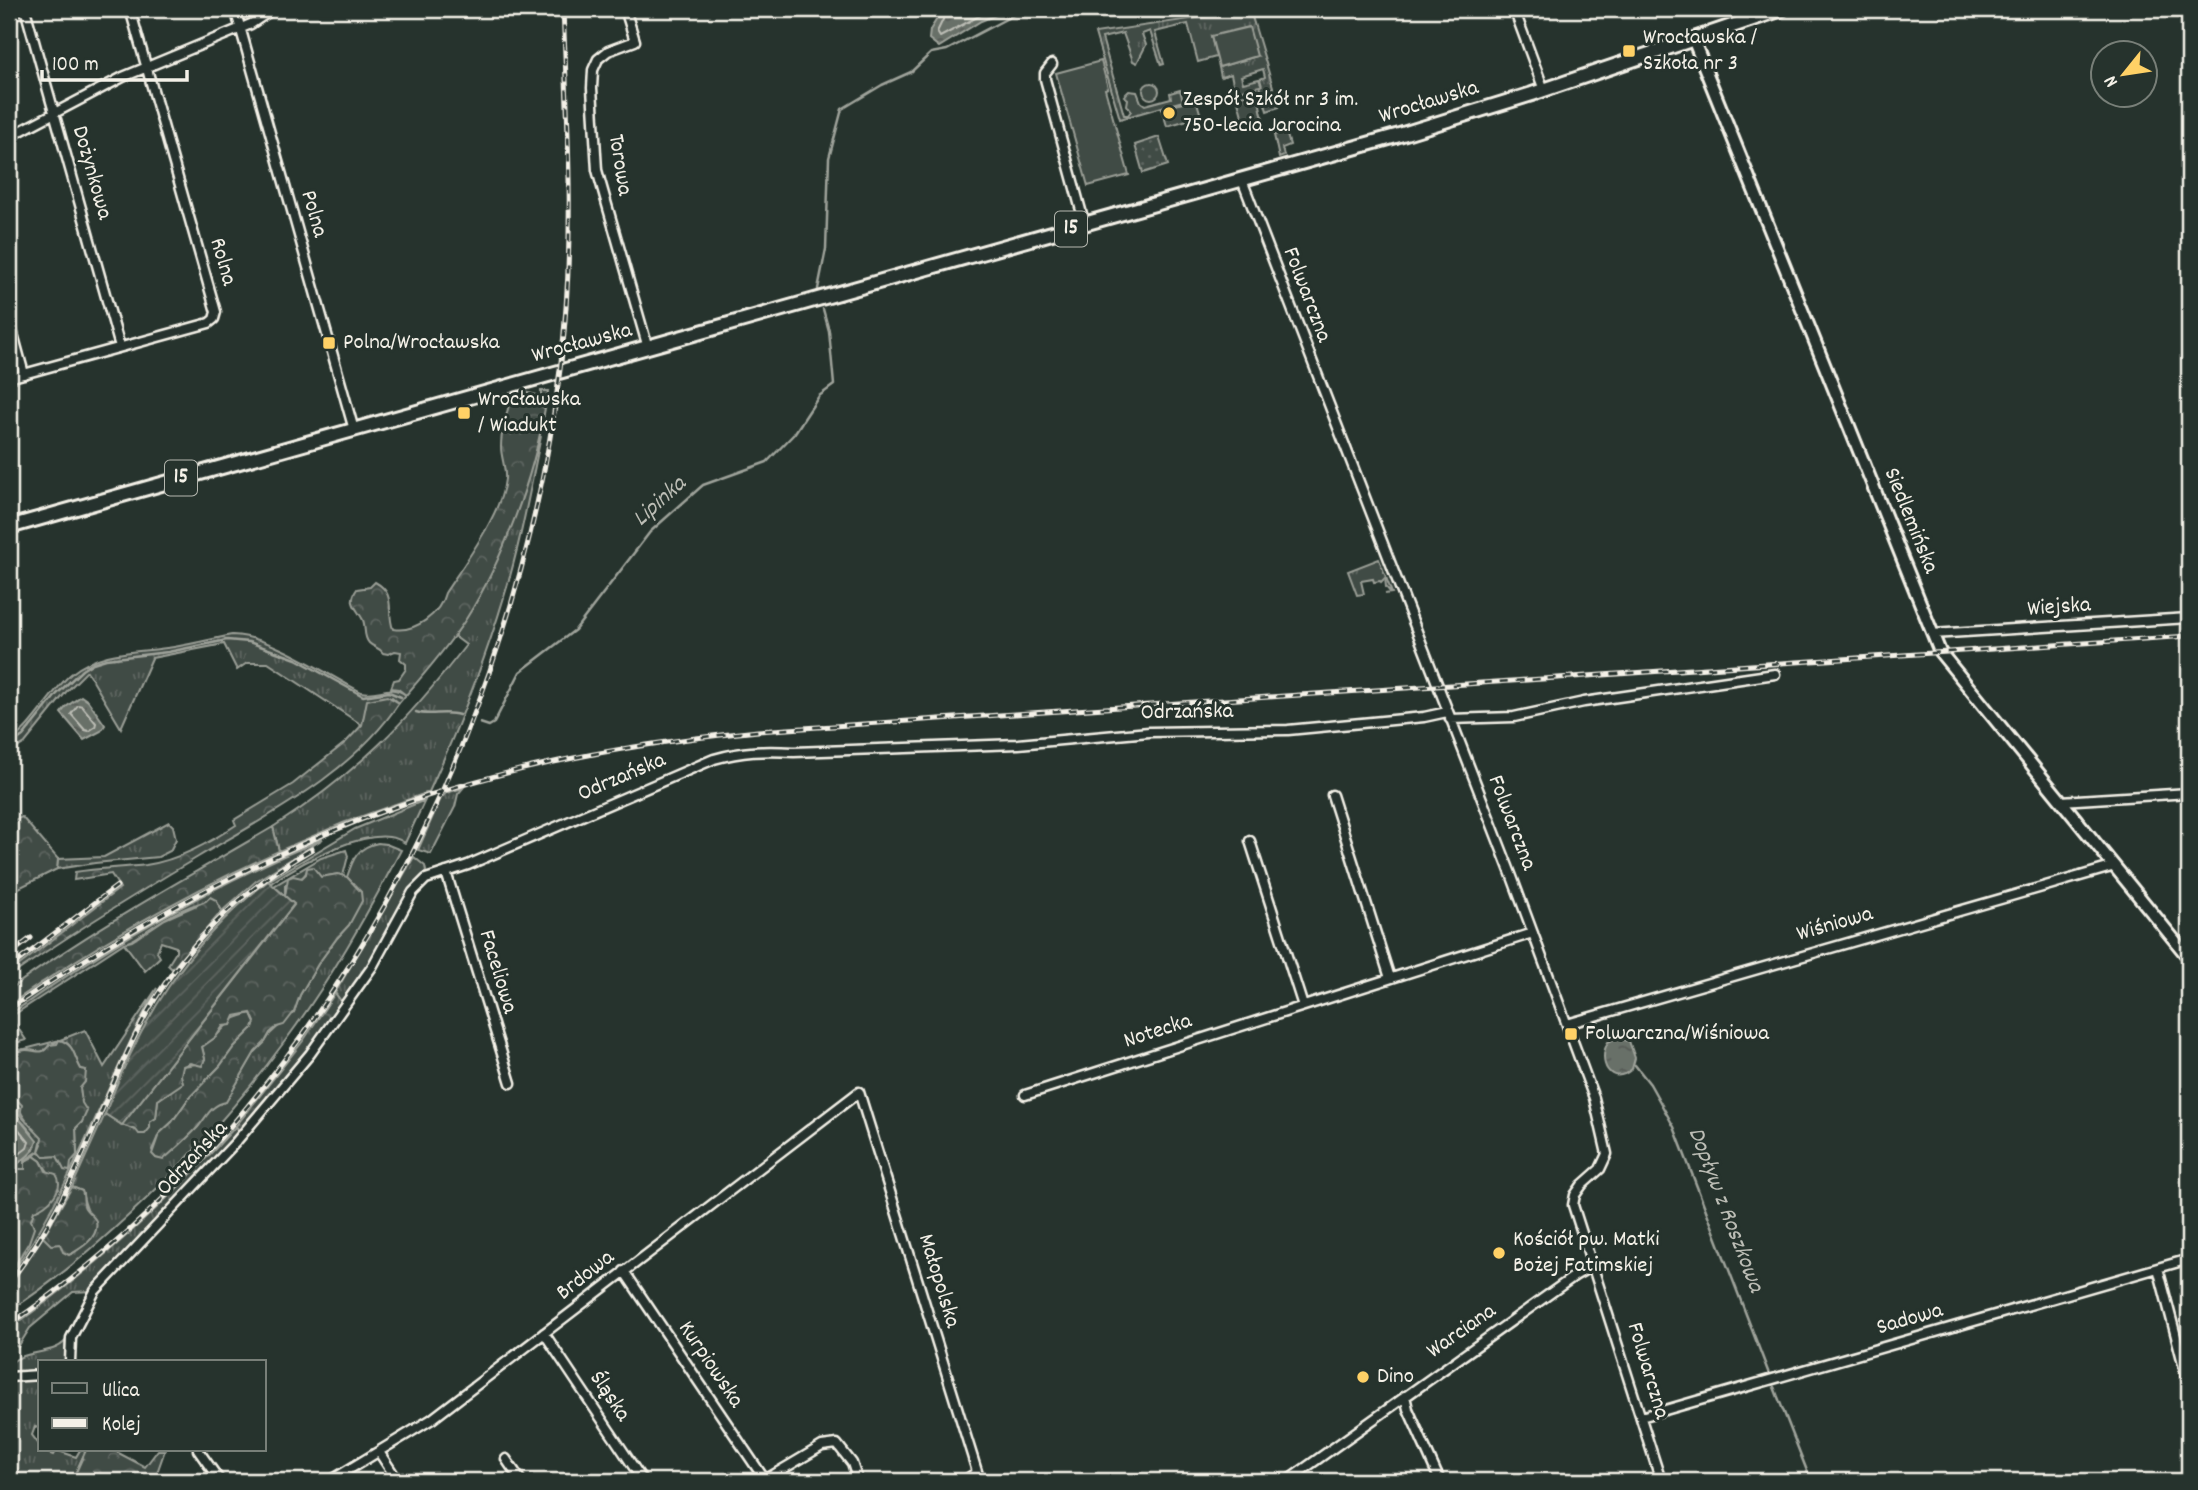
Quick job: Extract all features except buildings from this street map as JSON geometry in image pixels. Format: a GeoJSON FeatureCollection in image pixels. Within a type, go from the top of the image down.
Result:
{"type":"FeatureCollection","features":[{"type":"Feature","properties":{"kind":"main road","name":"Wrocławska"},"geometry":{"type":"LineString","coordinates":[[9,527],[1467,115],[1782,9]]}},
{"type":"Feature","properties":{"kind":"main road"},"geometry":{"type":"LineString","coordinates":[[9,1471],[14,1481]]}},
{"type":"Feature","properties":{"kind":"street","name":"Dożynkowa"},"geometry":{"type":"LineString","coordinates":[[26,9],[120,347]]}},
{"type":"Feature","properties":{"kind":"street","name":"Rolna"},"geometry":{"type":"LineString","coordinates":[[9,378],[209,323],[214,319],[216,312],[130,9]]}},
{"type":"Feature","properties":{"kind":"street","name":"Polna"},"geometry":{"type":"LineString","coordinates":[[234,9],[354,430]]}},
{"type":"Feature","properties":{"kind":"street"},"geometry":{"type":"LineString","coordinates":[[9,137],[147,66],[240,29],[273,9]]}},
{"type":"Feature","properties":{"kind":"street","name":"Torowa"},"geometry":{"type":"LineString","coordinates":[[625,9],[635,41],[608,51],[598,59],[593,70],[594,145],[605,202],[648,348]]}},
{"type":"Feature","properties":{"kind":"street"},"geometry":{"type":"LineString","coordinates":[[1514,9],[1544,90]]}},
{"type":"Feature","properties":{"kind":"street","name":"Siedlemińska"},"geometry":{"type":"LineString","coordinates":[[1693,39],[1932,634],[1946,661],[2189,958]]}},
{"type":"Feature","properties":{"kind":"street"},"geometry":{"type":"LineString","coordinates":[[1052,64],[1045,73],[1046,82],[1084,225]]}},
{"type":"Feature","properties":{"kind":"street","name":"Folwarczna"},"geometry":{"type":"LineString","coordinates":[[1242,180],[1533,933],[1594,1098],[1607,1154],[1600,1169],[1575,1195],[1573,1205],[1661,1481]]}},
{"type":"Feature","properties":{"kind":"street"},"geometry":{"type":"LineString","coordinates":[[9,318],[24,374]]}},
{"type":"Feature","properties":{"kind":"street","name":"Wiejska"},"geometry":{"type":"LineString","coordinates":[[1932,634],[2189,618]]}},
{"type":"Feature","properties":{"kind":"street","name":"Odrzańska"},"geometry":{"type":"LineString","coordinates":[[70,1360],[71,1338],[95,1291],[235,1143],[310,1054],[372,967],[413,892],[426,878],[468,865],[714,759],[737,752],[758,750],[807,752],[1018,744],[1149,732],[1288,730],[1424,716],[1514,717],[1584,702],[1775,674]]}},
{"type":"Feature","properties":{"kind":"street"},"geometry":{"type":"LineString","coordinates":[[2062,800],[2189,793]]}},
{"type":"Feature","properties":{"kind":"street"},"geometry":{"type":"LineString","coordinates":[[1332,794],[1390,978]]}},
{"type":"Feature","properties":{"kind":"street"},"geometry":{"type":"LineString","coordinates":[[1250,841],[1303,1006]]}},
{"type":"Feature","properties":{"kind":"street","name":"Wiśniowa"},"geometry":{"type":"LineString","coordinates":[[1567,1024],[2115,866]]}},
{"type":"Feature","properties":{"kind":"street","name":"Faceliowa"},"geometry":{"type":"LineString","coordinates":[[446,872],[511,1083]]}},
{"type":"Feature","properties":{"kind":"street","name":"Notecka"},"geometry":{"type":"LineString","coordinates":[[1025,1095],[1533,933]]}},
{"type":"Feature","properties":{"kind":"street","name":"Brdowa"},"geometry":{"type":"LineString","coordinates":[[330,1481],[432,1419],[859,1092]]}},
{"type":"Feature","properties":{"kind":"street","name":"Małopolska"},"geometry":{"type":"LineString","coordinates":[[859,1092],[980,1481]]}},
{"type":"Feature","properties":{"kind":"street","name":"Sadowa"},"geometry":{"type":"LineString","coordinates":[[1641,1417],[2189,1259]]}},
{"type":"Feature","properties":{"kind":"street","name":"Warciana"},"geometry":{"type":"LineString","coordinates":[[1287,1481],[1576,1275],[1594,1265]]}},
{"type":"Feature","properties":{"kind":"street"},"geometry":{"type":"LineString","coordinates":[[2158,1268],[2189,1386]]}},
{"type":"Feature","properties":{"kind":"street","name":"Kurpiowska"},"geometry":{"type":"LineString","coordinates":[[624,1271],[764,1481]]}},
{"type":"Feature","properties":{"kind":"street","name":"Śląska"},"geometry":{"type":"LineString","coordinates":[[544,1334],[643,1481]]}},
{"type":"Feature","properties":{"kind":"street"},"geometry":{"type":"LineString","coordinates":[[9,1377],[38,1375]]}},
{"type":"Feature","properties":{"kind":"street"},"geometry":{"type":"LineString","coordinates":[[1405,1396],[1408,1409],[1440,1481]]}},
{"type":"Feature","properties":{"kind":"street"},"geometry":{"type":"LineString","coordinates":[[764,1481],[822,1446],[836,1444],[852,1463],[858,1481]]}},
{"type":"Feature","properties":{"kind":"street"},"geometry":{"type":"LineString","coordinates":[[199,1452],[220,1481]]}},
{"type":"Feature","properties":{"kind":"street"},"geometry":{"type":"LineString","coordinates":[[379,1452],[398,1481]]}},
{"type":"Feature","properties":{"kind":"street"},"geometry":{"type":"LineString","coordinates":[[506,1459],[521,1481]]}},
{"type":"Feature","properties":{"kind":"street"},"geometry":{"type":"LineString","coordinates":[[964,1481],[977,1472]]}},
{"type":"Feature","properties":{"kind":"green space"},"geometry":{"type":"Polygon","coordinates":[[[1250,10],[1279,107],[1267,111],[1260,86],[1238,91],[1234,88],[1231,74],[1221,77],[1219,67],[1257,56],[1211,36],[1216,57],[1198,62],[1188,24],[1155,32],[1164,64],[1161,65],[1150,31],[1142,34],[1146,45],[1137,63],[1133,61],[1123,33],[1102,38],[1124,115],[1131,111],[1127,105],[1128,99],[1124,96],[1129,91],[1137,92],[1145,105],[1171,98],[1170,93],[1180,90],[1183,101],[1120,119],[1095,33],[1250,10]],[[1263,69],[1241,76],[1243,83],[1259,79],[1262,86],[1260,79],[1265,77],[1263,69]]]}},
{"type":"Feature","properties":{"kind":"green space"},"geometry":{"type":"Polygon","coordinates":[[[1249,27],[1257,56],[1219,67],[1211,36],[1249,27]]]}},
{"type":"Feature","properties":{"kind":"green space"},"geometry":{"type":"Polygon","coordinates":[[[1101,61],[1108,88],[1105,89],[1129,175],[1088,186],[1056,73],[1101,61]]]}},
{"type":"Feature","properties":{"kind":"green space"},"geometry":{"type":"Polygon","coordinates":[[[1148,83],[1154,83],[1159,91],[1157,97],[1148,99],[1143,94],[1143,88],[1148,83]]]}},
{"type":"Feature","properties":{"kind":"green space"},"geometry":{"type":"Polygon","coordinates":[[[1252,93],[1258,96],[1263,119],[1260,124],[1249,126],[1244,123],[1238,101],[1240,96],[1252,93]]]}},
{"type":"Feature","properties":{"kind":"green space"},"geometry":{"type":"Polygon","coordinates":[[[1196,99],[1201,116],[1167,126],[1162,109],[1196,99]]]}},
{"type":"Feature","properties":{"kind":"green space"},"geometry":{"type":"Polygon","coordinates":[[[1286,132],[1290,145],[1282,148],[1284,156],[1279,158],[1274,135],[1286,132]]]}},
{"type":"Feature","properties":{"kind":"green space"},"geometry":{"type":"Polygon","coordinates":[[[1159,137],[1168,165],[1143,173],[1135,145],[1159,137]]]}},
{"type":"Feature","properties":{"kind":"green space"},"geometry":{"type":"Polygon","coordinates":[[[541,391],[548,391],[545,408],[514,396],[509,399],[511,395],[524,392],[541,396],[541,391]]]}},
{"type":"Feature","properties":{"kind":"green space"},"geometry":{"type":"Polygon","coordinates":[[[514,396],[545,408],[533,461],[515,517],[480,596],[466,619],[406,695],[391,688],[394,680],[399,679],[406,669],[406,664],[400,659],[401,652],[383,653],[369,643],[363,620],[353,602],[354,594],[357,589],[370,587],[375,582],[382,587],[389,597],[393,629],[418,625],[438,608],[497,507],[505,479],[502,435],[514,396]]]}},
{"type":"Feature","properties":{"kind":"green space"},"geometry":{"type":"Polygon","coordinates":[[[541,436],[520,537],[496,622],[470,696],[429,792],[343,823],[279,851],[273,827],[330,787],[378,745],[423,698],[466,645],[454,636],[494,565],[515,514],[541,436]]]}},
{"type":"Feature","properties":{"kind":"green space"},"geometry":{"type":"Polygon","coordinates":[[[1379,559],[1392,593],[1385,594],[1391,593],[1386,587],[1385,578],[1381,582],[1374,582],[1373,579],[1361,581],[1364,594],[1357,595],[1348,571],[1379,559]]]}},
{"type":"Feature","properties":{"kind":"green space"},"geometry":{"type":"Polygon","coordinates":[[[232,635],[247,637],[280,649],[361,692],[394,690],[406,695],[399,703],[392,697],[362,725],[268,663],[247,663],[237,670],[224,644],[152,658],[121,728],[87,671],[66,692],[25,743],[9,753],[9,741],[25,728],[63,682],[83,666],[120,653],[174,647],[232,635]]]}},
{"type":"Feature","properties":{"kind":"green space"},"geometry":{"type":"Polygon","coordinates":[[[387,696],[399,703],[380,728],[334,771],[281,808],[126,900],[9,977],[9,973],[120,888],[111,874],[74,880],[75,872],[158,863],[182,855],[215,838],[236,825],[234,820],[293,784],[346,742],[362,725],[367,700],[387,696]]]}},
{"type":"Feature","properties":{"kind":"green space"},"geometry":{"type":"Polygon","coordinates":[[[463,788],[431,854],[418,850],[441,798],[446,793],[463,788]]]}},
{"type":"Feature","properties":{"kind":"green space"},"geometry":{"type":"Polygon","coordinates":[[[425,800],[405,843],[392,837],[357,841],[318,856],[271,883],[268,881],[355,829],[425,800]]]}},
{"type":"Feature","properties":{"kind":"green space"},"geometry":{"type":"Polygon","coordinates":[[[22,817],[58,859],[57,869],[9,893],[9,822],[22,817]]]}},
{"type":"Feature","properties":{"kind":"green space"},"geometry":{"type":"Polygon","coordinates":[[[169,822],[173,826],[176,839],[170,851],[158,857],[57,869],[58,859],[104,857],[169,822]]]}},
{"type":"Feature","properties":{"kind":"green space"},"geometry":{"type":"Polygon","coordinates":[[[273,827],[279,851],[141,922],[9,1005],[9,990],[73,946],[273,827]]]}},
{"type":"Feature","properties":{"kind":"green space"},"geometry":{"type":"Polygon","coordinates":[[[323,839],[256,881],[222,911],[216,900],[181,910],[124,943],[9,1018],[9,1015],[84,965],[161,918],[240,876],[323,839]]]}},
{"type":"Feature","properties":{"kind":"green space"},"geometry":{"type":"Polygon","coordinates":[[[378,843],[401,850],[332,972],[249,1087],[192,1153],[115,1228],[71,1266],[9,1311],[9,1292],[16,1285],[13,1281],[43,1237],[60,1244],[72,1254],[90,1238],[93,1226],[82,1191],[72,1187],[105,1114],[136,1130],[156,1118],[158,1100],[176,1087],[183,1066],[205,1059],[202,1047],[204,1045],[231,1021],[251,1013],[255,1022],[253,1028],[159,1134],[152,1150],[156,1158],[163,1159],[198,1127],[210,1109],[232,1091],[255,1052],[270,1034],[294,1012],[300,995],[318,964],[349,925],[361,892],[347,877],[354,859],[365,847],[378,843]]]}},
{"type":"Feature","properties":{"kind":"green space"},"geometry":{"type":"Polygon","coordinates":[[[346,850],[348,856],[343,876],[338,874],[321,877],[313,868],[307,869],[299,879],[285,885],[285,896],[274,886],[321,858],[346,850]]]}},
{"type":"Feature","properties":{"kind":"green space"},"geometry":{"type":"Polygon","coordinates":[[[414,857],[425,866],[426,871],[343,1004],[335,993],[414,857]]]}},
{"type":"Feature","properties":{"kind":"green space"},"geometry":{"type":"Polygon","coordinates":[[[313,867],[321,877],[338,874],[347,877],[361,892],[362,901],[349,925],[318,964],[300,995],[294,1012],[284,1025],[270,1033],[255,1052],[226,1102],[212,1109],[193,1132],[163,1160],[156,1158],[152,1154],[159,1134],[253,1028],[255,1022],[251,1013],[235,1016],[231,1025],[223,1026],[216,1037],[202,1047],[205,1059],[202,1066],[190,1063],[183,1066],[183,1083],[158,1100],[156,1118],[150,1122],[150,1128],[145,1134],[139,1134],[136,1130],[122,1125],[294,905],[285,896],[288,878],[302,878],[307,868],[313,867]]]}},
{"type":"Feature","properties":{"kind":"green space"},"geometry":{"type":"Polygon","coordinates":[[[268,881],[294,904],[122,1125],[105,1114],[134,1046],[169,986],[213,931],[268,881]]]}},
{"type":"Feature","properties":{"kind":"green space"},"geometry":{"type":"Polygon","coordinates":[[[210,897],[216,900],[222,911],[172,969],[168,965],[176,947],[161,942],[157,952],[160,957],[145,971],[124,943],[210,897]]]}},
{"type":"Feature","properties":{"kind":"green space"},"geometry":{"type":"Polygon","coordinates":[[[157,988],[74,1165],[16,1267],[20,1253],[29,1242],[34,1211],[59,1189],[41,1161],[34,1156],[39,1151],[44,1157],[57,1156],[71,1162],[77,1155],[76,1128],[82,1122],[80,1088],[86,1070],[81,1069],[68,1044],[59,1040],[85,1030],[104,1067],[157,988]]]}},
{"type":"Feature","properties":{"kind":"green space"},"geometry":{"type":"Polygon","coordinates":[[[335,993],[343,1004],[241,1133],[236,1126],[303,1041],[335,993]]]}},
{"type":"Feature","properties":{"kind":"green space"},"geometry":{"type":"Polygon","coordinates":[[[11,1018],[26,1040],[9,1045],[11,1018]]]}},
{"type":"Feature","properties":{"kind":"green space"},"geometry":{"type":"Polygon","coordinates":[[[58,1040],[41,1052],[24,1049],[58,1040]]]}},
{"type":"Feature","properties":{"kind":"green space"},"geometry":{"type":"Polygon","coordinates":[[[59,1040],[68,1045],[81,1069],[86,1070],[85,1082],[80,1088],[82,1103],[87,1111],[76,1128],[77,1155],[71,1162],[70,1171],[64,1170],[57,1156],[44,1157],[39,1151],[42,1144],[39,1137],[21,1113],[16,1099],[9,1097],[9,1056],[24,1050],[42,1051],[49,1045],[57,1044],[59,1040]]]}},
{"type":"Feature","properties":{"kind":"green space"},"geometry":{"type":"Polygon","coordinates":[[[9,1097],[22,1105],[20,1115],[42,1138],[39,1151],[25,1160],[25,1169],[17,1169],[9,1180],[12,1168],[34,1150],[32,1133],[17,1116],[19,1108],[15,1102],[9,1101],[9,1097]]]}},
{"type":"Feature","properties":{"kind":"green space"},"geometry":{"type":"Polygon","coordinates":[[[236,1126],[241,1133],[176,1204],[108,1270],[92,1291],[73,1292],[30,1328],[18,1347],[9,1343],[9,1329],[100,1259],[156,1209],[236,1126]]]}},
{"type":"Feature","properties":{"kind":"green space"},"geometry":{"type":"Polygon","coordinates":[[[34,1156],[41,1161],[46,1171],[56,1174],[59,1185],[50,1201],[34,1211],[31,1220],[34,1228],[29,1242],[9,1275],[9,1180],[19,1166],[34,1156]]]}},
{"type":"Feature","properties":{"kind":"green space"},"geometry":{"type":"Polygon","coordinates":[[[72,1187],[82,1191],[85,1208],[95,1219],[96,1227],[92,1238],[69,1255],[63,1252],[60,1244],[51,1245],[43,1237],[72,1187]]]}},
{"type":"Feature","properties":{"kind":"green space"},"geometry":{"type":"Polygon","coordinates":[[[69,1336],[65,1360],[38,1360],[38,1370],[9,1372],[9,1365],[16,1359],[64,1343],[69,1336]]]}},
{"type":"Feature","properties":{"kind":"green space"},"geometry":{"type":"Polygon","coordinates":[[[38,1380],[38,1428],[35,1427],[32,1435],[38,1443],[38,1452],[53,1455],[55,1452],[62,1452],[76,1457],[79,1452],[85,1452],[72,1481],[21,1481],[9,1460],[9,1382],[38,1380]]]}},
{"type":"Feature","properties":{"kind":"green space"},"geometry":{"type":"Polygon","coordinates":[[[85,1452],[117,1452],[145,1467],[156,1452],[164,1452],[154,1481],[72,1481],[85,1452]]]}},
{"type":"Feature","properties":{"kind":"water"},"geometry":{"type":"Polygon","coordinates":[[[943,9],[1011,9],[981,21],[939,47],[929,39],[930,30],[943,9]]]}},
{"type":"Feature","properties":{"kind":"water"},"geometry":{"type":"Polygon","coordinates":[[[81,696],[88,701],[105,725],[101,731],[84,740],[61,713],[81,696]]]}},
{"type":"Feature","properties":{"kind":"water"},"geometry":{"type":"Polygon","coordinates":[[[1616,1038],[1629,1041],[1635,1058],[1632,1069],[1617,1075],[1608,1070],[1604,1057],[1608,1042],[1616,1038]]]}},
{"type":"Feature","properties":{"kind":"water"},"geometry":{"type":"Polygon","coordinates":[[[9,1101],[15,1102],[19,1108],[17,1116],[37,1141],[32,1151],[9,1173],[9,1101]]]}},
{"type":"Feature","properties":{"kind":"waterway","name":"Lipinka"},"geometry":{"type":"LineString","coordinates":[[818,289],[826,249],[829,158],[842,109],[882,85],[911,72],[931,53],[947,50],[1025,9]]}},
{"type":"Feature","properties":{"kind":"waterway","name":"Lipinka"},"geometry":{"type":"LineString","coordinates":[[480,723],[489,726],[494,723],[520,672],[575,630],[650,532],[703,485],[767,462],[794,434],[819,396],[834,385],[829,331],[823,309]]}},
{"type":"Feature","properties":{"kind":"waterway","name":"Lipinka"},"geometry":{"type":"LineString","coordinates":[[9,746],[23,736],[57,694],[93,663],[227,640],[249,642],[296,659],[363,696],[389,692],[401,697]]}},
{"type":"Feature","properties":{"kind":"waterway","name":"Lipinka"},"geometry":{"type":"LineString","coordinates":[[416,712],[459,715]]}},
{"type":"Feature","properties":{"kind":"waterway","name":"Dopływ z Roszkowa"},"geometry":{"type":"LineString","coordinates":[[1635,1065],[1650,1084],[1674,1127],[1769,1374]]}},
{"type":"Feature","properties":{"kind":"waterway","name":"Dopływ z Roszkowa"},"geometry":{"type":"LineString","coordinates":[[1774,1387],[1811,1481]]}},
{"type":"Feature","properties":{"kind":"railway"},"geometry":{"type":"LineString","coordinates":[[9,1325],[121,1237],[222,1137],[310,1024],[386,903],[450,774],[500,639],[538,501],[561,362],[569,229],[563,9]]}},
{"type":"Feature","properties":{"kind":"railway"},"geometry":{"type":"LineString","coordinates":[[9,1009],[108,945],[159,916],[210,888],[317,838],[427,796],[508,773],[591,754],[758,731],[2189,636]]}},
{"type":"Feature","properties":{"kind":"railway"},"geometry":{"type":"LineString","coordinates":[[9,1282],[31,1253],[66,1190],[140,1026],[173,973],[192,948],[236,904],[260,884],[312,849]]}},
{"type":"Feature","properties":{"kind":"railway"},"geometry":{"type":"LineString","coordinates":[[9,968],[117,886]]}},
{"type":"Feature","properties":{"kind":"railway"},"geometry":{"type":"LineString","coordinates":[[9,955],[31,938]]}},
{"type":"Feature","properties":{"kind":"place","name":"Wrocławska / Szkoła nr 3"},"geometry":{"type":"Point","coordinates":[1629,51]}},
{"type":"Feature","properties":{"kind":"place","name":"Zespół Szkół nr 3 im. 750-lecia Jarocina"},"geometry":{"type":"Point","coordinates":[1169,113]}},
{"type":"Feature","properties":{"kind":"place","name":"Polna/Wrocławska"},"geometry":{"type":"Point","coordinates":[329,343]}},
{"type":"Feature","properties":{"kind":"place","name":"Wrocławska / Wiadukt"},"geometry":{"type":"Point","coordinates":[464,413]}},
{"type":"Feature","properties":{"kind":"place","name":"Folwarczna/Wiśniowa"},"geometry":{"type":"Point","coordinates":[1571,1034]}},
{"type":"Feature","properties":{"kind":"place","name":"Kościół pw. Matki Bożej Fatimskiej"},"geometry":{"type":"Point","coordinates":[1499,1253]}},
{"type":"Feature","properties":{"kind":"place","name":"Dino"},"geometry":{"type":"Point","coordinates":[1363,1377]}}]}
